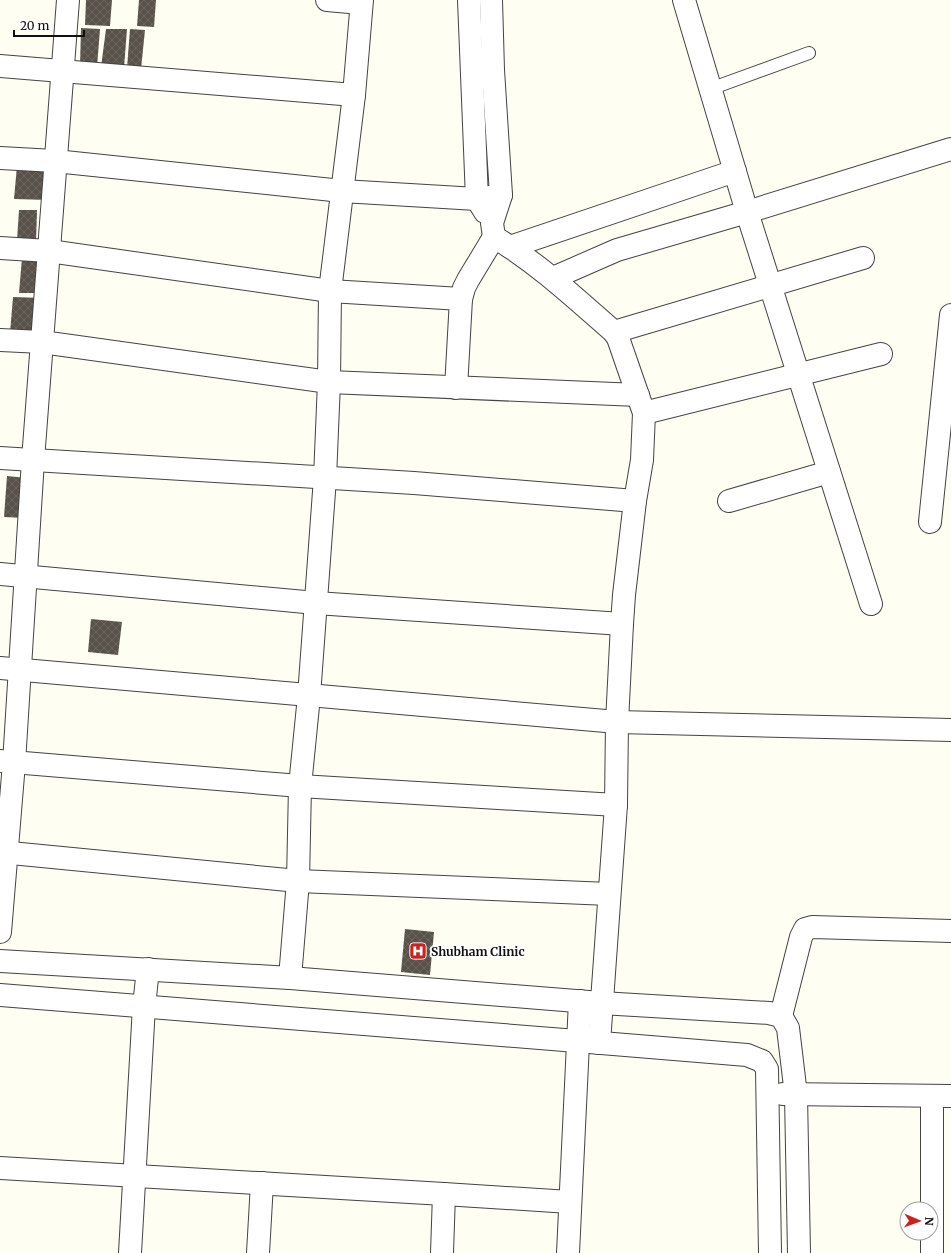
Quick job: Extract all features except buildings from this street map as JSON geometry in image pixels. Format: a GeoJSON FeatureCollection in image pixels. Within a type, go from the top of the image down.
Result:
{"type":"FeatureCollection","features":[{"type":"Feature","properties":{"kind":"street"},"geometry":{"type":"LineString","coordinates":[[0,932],[10,669],[26,576],[33,460],[68,0]]}},
{"type":"Feature","properties":{"kind":"street"},"geometry":{"type":"LineString","coordinates":[[290,978],[298,881],[300,786],[309,696],[325,478],[329,382],[330,291],[354,95],[362,1],[327,0]]}},
{"type":"Feature","properties":{"kind":"street"},"geometry":{"type":"LineString","coordinates":[[469,0],[477,199],[499,235],[553,278],[614,332],[618,338],[641,404],[642,460],[635,501],[624,594],[616,722],[616,805],[599,1043]]}},
{"type":"Feature","properties":{"kind":"street"},"geometry":{"type":"LineString","coordinates":[[456,388],[461,299],[464,288],[499,235],[501,195],[493,70],[491,0]]}},
{"type":"Feature","properties":{"kind":"street"},"geometry":{"type":"LineString","coordinates":[[684,0],[747,212],[871,604]]}},
{"type":"Feature","properties":{"kind":"street"},"geometry":{"type":"LineString","coordinates":[[470,38],[492,38]]}},
{"type":"Feature","properties":{"kind":"street"},"geometry":{"type":"LineString","coordinates":[[0,66],[354,95]]}},
{"type":"Feature","properties":{"kind":"street"},"geometry":{"type":"LineString","coordinates":[[553,278],[617,250],[747,212],[951,149]]}},
{"type":"Feature","properties":{"kind":"street"},"geometry":{"type":"LineString","coordinates":[[0,158],[56,161],[342,190],[477,199],[501,195]]}},
{"type":"Feature","properties":{"kind":"street"},"geometry":{"type":"LineString","coordinates":[[499,235],[735,171]]}},
{"type":"Feature","properties":{"kind":"street"},"geometry":{"type":"LineString","coordinates":[[0,248],[49,251],[330,291],[461,299]]}},
{"type":"Feature","properties":{"kind":"street"},"geometry":{"type":"LineString","coordinates":[[614,332],[862,258]]}},
{"type":"Feature","properties":{"kind":"street"},"geometry":{"type":"LineString","coordinates":[[930,522],[951,315]]}},
{"type":"Feature","properties":{"kind":"street"},"geometry":{"type":"LineString","coordinates":[[0,340],[42,342],[329,382],[456,388],[641,404],[799,376],[881,354]]}},
{"type":"Feature","properties":{"kind":"street"},"geometry":{"type":"LineString","coordinates":[[0,458],[414,483],[635,501]]}},
{"type":"Feature","properties":{"kind":"street"},"geometry":{"type":"LineString","coordinates":[[729,501],[829,472]]}},
{"type":"Feature","properties":{"kind":"street"},"geometry":{"type":"LineString","coordinates":[[0,574],[316,603],[622,624]]}},
{"type":"Feature","properties":{"kind":"street"},"geometry":{"type":"LineString","coordinates":[[10,669],[616,722],[951,730]]}},
{"type":"Feature","properties":{"kind":"street"},"geometry":{"type":"LineString","coordinates":[[7,762],[300,786],[616,805]]}},
{"type":"Feature","properties":{"kind":"street"},"geometry":{"type":"LineString","coordinates":[[3,852],[298,881],[609,894]]}},
{"type":"Feature","properties":{"kind":"street"},"geometry":{"type":"LineString","coordinates":[[780,1016],[801,937],[805,929],[812,927],[951,931]]}},
{"type":"Feature","properties":{"kind":"street"},"geometry":{"type":"LineString","coordinates":[[0,961],[290,978],[601,1003],[769,1013],[780,1016],[788,1028],[796,1094],[799,1253]]}},
{"type":"Feature","properties":{"kind":"street"},"geometry":{"type":"LineString","coordinates":[[130,1253],[144,1006],[148,969]]}},
{"type":"Feature","properties":{"kind":"street"},"geometry":{"type":"LineString","coordinates":[[0,995],[747,1055],[762,1060],[767,1069],[770,1253]]}},
{"type":"Feature","properties":{"kind":"street"},"geometry":{"type":"LineString","coordinates":[[568,1253],[580,1001]]}},
{"type":"Feature","properties":{"kind":"street"},"geometry":{"type":"LineString","coordinates":[[768,1094],[942,1096],[932,1253]]}},
{"type":"Feature","properties":{"kind":"street"},"geometry":{"type":"LineString","coordinates":[[0,1168],[570,1202]]}},
{"type":"Feature","properties":{"kind":"street"},"geometry":{"type":"LineString","coordinates":[[258,1253],[262,1183]]}},
{"type":"Feature","properties":{"kind":"street"},"geometry":{"type":"LineString","coordinates":[[442,1253],[444,1194]]}},
{"type":"Feature","properties":{"kind":"lane"},"geometry":{"type":"LineString","coordinates":[[710,89],[809,53]]}},
{"type":"Feature","properties":{"kind":"place","name":"Shubham Clinic"},"geometry":{"type":"Point","coordinates":[418,951]}}]}
